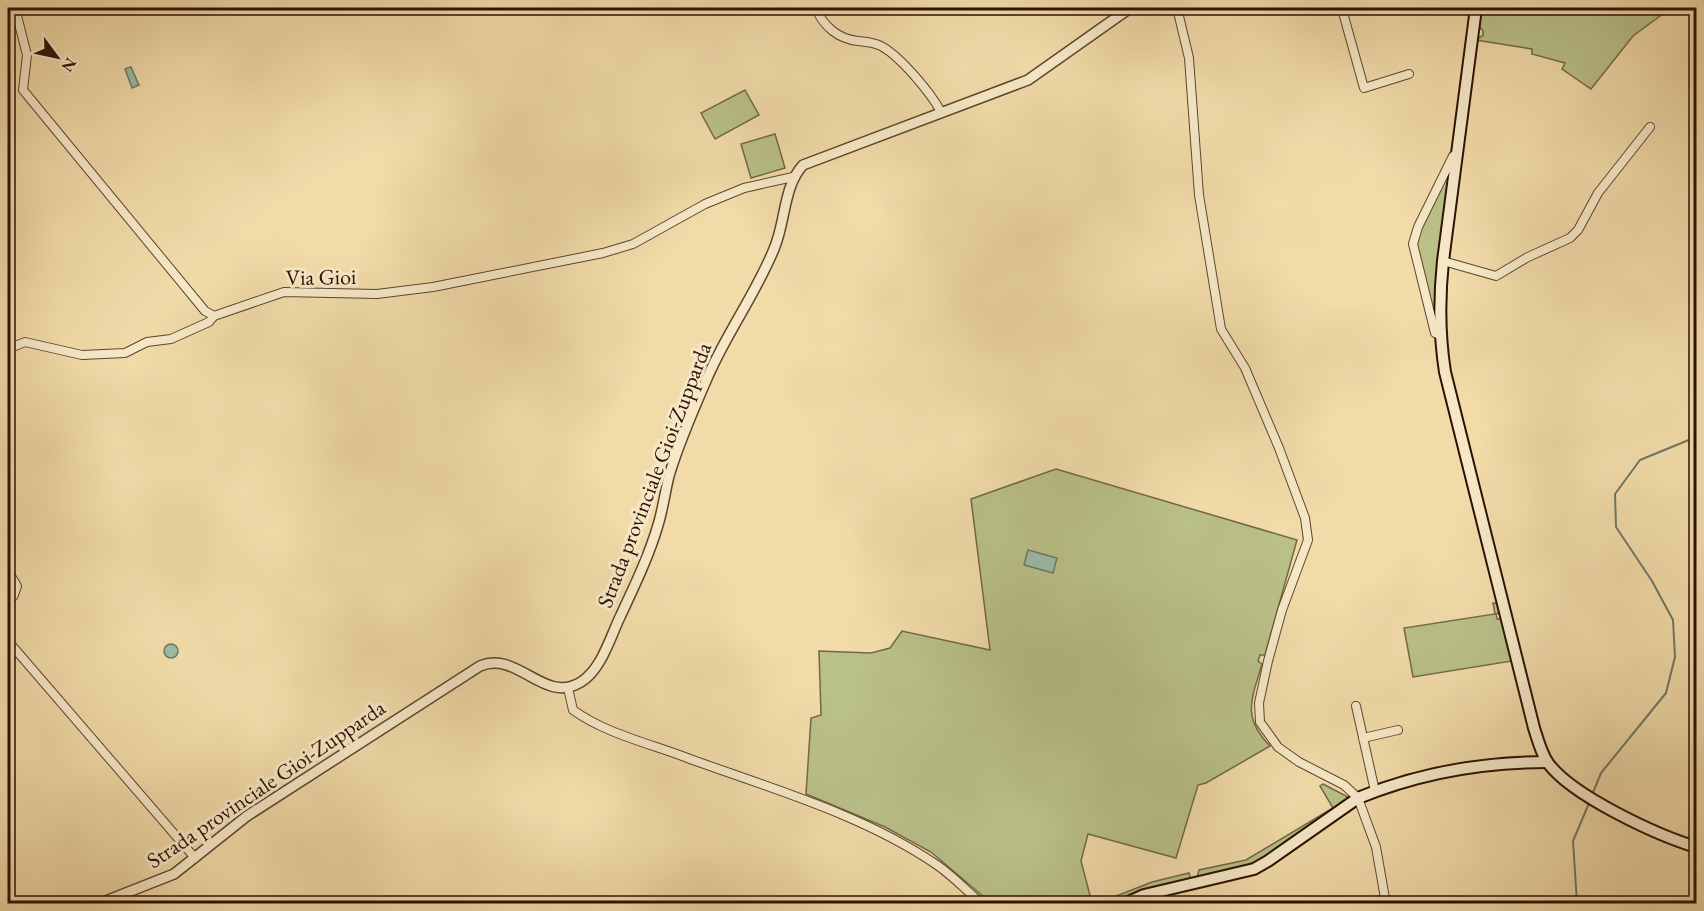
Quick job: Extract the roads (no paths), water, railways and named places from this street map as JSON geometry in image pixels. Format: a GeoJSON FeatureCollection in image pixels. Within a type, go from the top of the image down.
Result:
{"type":"FeatureCollection","features":[{"type":"Feature","properties":{"kind":"main road"},"geometry":{"type":"LineString","coordinates":[[1476,8],[1443,261],[1439,300],[1440,335],[1445,372],[1534,728],[1547,762],[1571,785],[1656,833],[1696,847]]}},
{"type":"Feature","properties":{"kind":"main road"},"geometry":{"type":"LineString","coordinates":[[1124,903],[1144,895],[1254,868],[1268,861],[1358,798],[1375,791],[1436,773],[1478,764],[1547,762]]}},
{"type":"Feature","properties":{"kind":"street"},"geometry":{"type":"LineString","coordinates":[[15,8],[27,55],[23,90],[205,311],[214,316]]}},
{"type":"Feature","properties":{"kind":"street"},"geometry":{"type":"LineString","coordinates":[[816,8],[831,31],[842,38],[874,43],[883,47],[900,62],[940,112]]}},
{"type":"Feature","properties":{"kind":"street"},"geometry":{"type":"LineString","coordinates":[[793,177],[804,165],[1028,80],[1130,8]]}},
{"type":"Feature","properties":{"kind":"street"},"geometry":{"type":"LineString","coordinates":[[1177,8],[1189,58],[1199,195],[1221,329],[1245,368],[1279,448],[1305,518],[1308,540],[1282,610],[1268,661],[1259,703],[1260,722],[1278,747],[1299,762],[1344,785],[1358,798],[1376,848],[1386,903]]}},
{"type":"Feature","properties":{"kind":"street"},"geometry":{"type":"LineString","coordinates":[[1347,8],[1342,9],[1364,88],[1409,74]]}},
{"type":"Feature","properties":{"kind":"street"},"geometry":{"type":"LineString","coordinates":[[1443,261],[1496,276],[1528,257],[1570,238],[1578,230],[1598,193],[1650,127]]}},
{"type":"Feature","properties":{"kind":"street"},"geometry":{"type":"LineString","coordinates":[[1440,335],[1435,333],[1413,244],[1418,227],[1453,156],[1457,153]]}},
{"type":"Feature","properties":{"kind":"street","name":"Via Gioi"},"geometry":{"type":"LineString","coordinates":[[8,349],[25,342],[82,355],[125,353],[147,342],[171,339],[209,322],[214,316],[284,292],[388,293],[433,287],[603,253],[633,244],[705,204],[734,192],[793,177]]}},
{"type":"Feature","properties":{"kind":"street","name":"Strada provinciale Gioi-Zupparda"},"geometry":{"type":"LineString","coordinates":[[98,903],[174,874],[247,816],[480,666],[490,662],[506,663],[544,684],[568,688],[590,676],[625,608],[658,525],[670,475],[709,374],[759,283],[775,246],[793,177]]}},
{"type":"Feature","properties":{"kind":"street"},"geometry":{"type":"LineString","coordinates":[[8,571],[16,582],[17,590],[8,603]]}},
{"type":"Feature","properties":{"kind":"street"},"geometry":{"type":"LineString","coordinates":[[8,641],[195,858]]}},
{"type":"Feature","properties":{"kind":"street"},"geometry":{"type":"LineString","coordinates":[[568,688],[573,710],[578,714],[612,730],[794,796],[871,830],[940,867],[982,903]]}},
{"type":"Feature","properties":{"kind":"street"},"geometry":{"type":"LineString","coordinates":[[1356,706],[1375,791]]}},
{"type":"Feature","properties":{"kind":"street"},"geometry":{"type":"LineString","coordinates":[[1363,738],[1398,730]]}},
{"type":"Feature","properties":{"kind":"waterway"},"geometry":{"type":"LineString","coordinates":[[1592,795],[1601,773],[1666,693],[1675,657],[1673,620],[1652,581],[1616,527],[1615,494],[1640,460],[1696,437]]}},
{"type":"Feature","properties":{"kind":"waterway"},"geometry":{"type":"LineString","coordinates":[[1577,904],[1573,841],[1590,801]]}}]}
